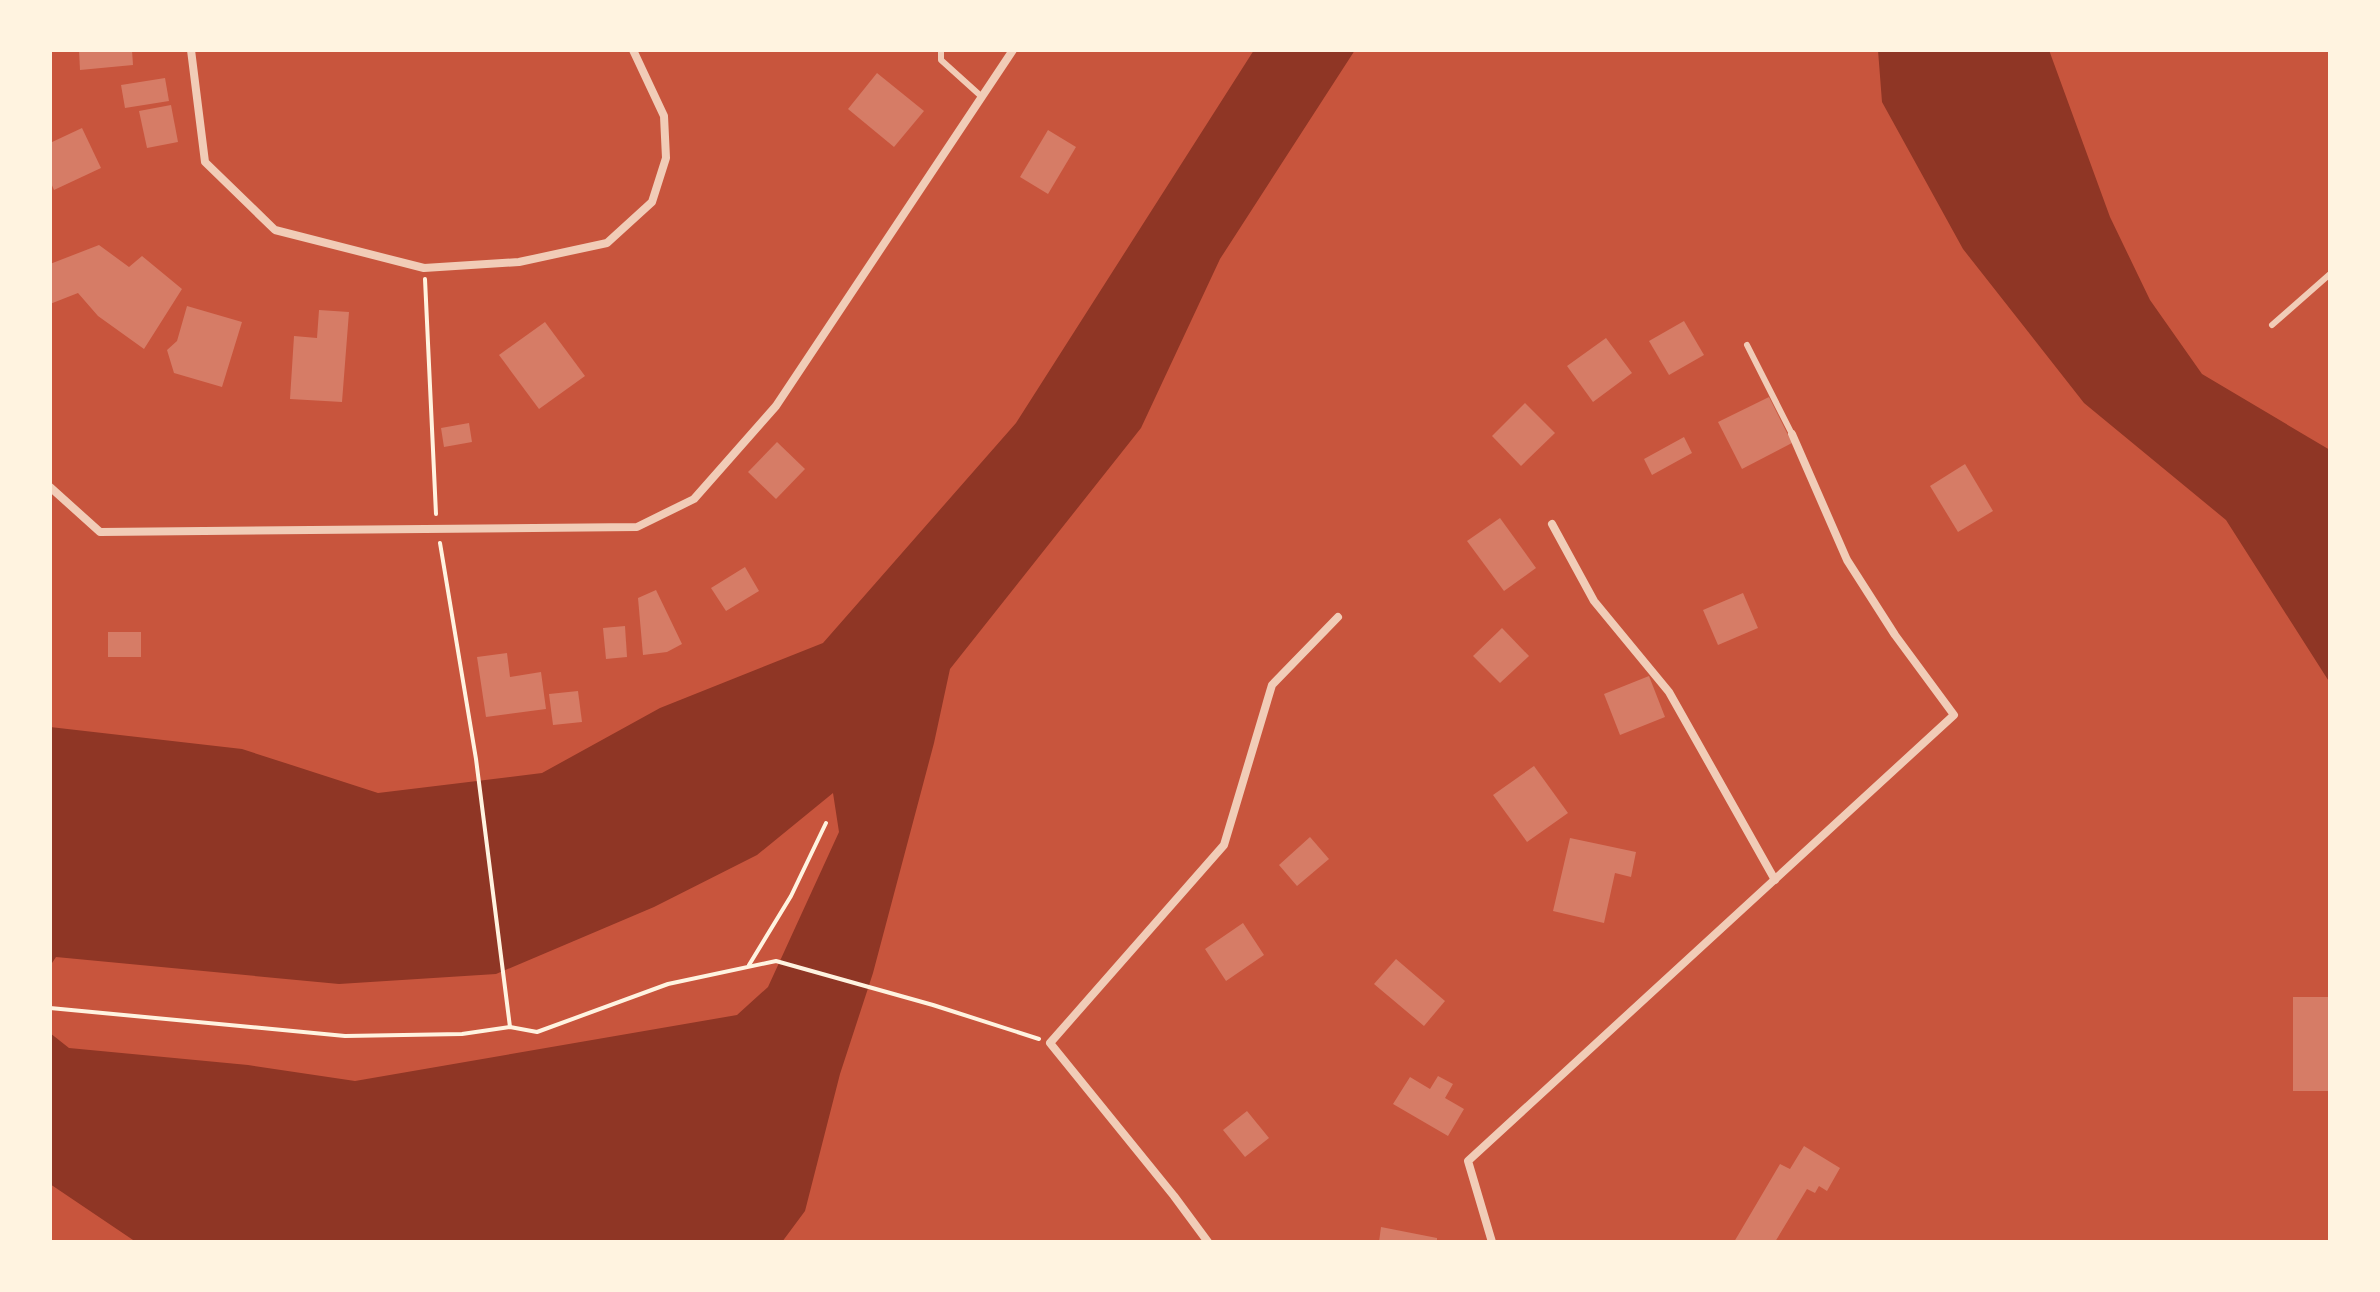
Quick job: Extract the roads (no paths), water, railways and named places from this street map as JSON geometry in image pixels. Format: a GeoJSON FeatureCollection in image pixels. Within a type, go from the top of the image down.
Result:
{"type":"FeatureCollection","features":[{"type":"Feature","properties":{"kind":"street"},"geometry":{"type":"LineString","coordinates":[[191,50],[205,162],[275,230],[424,268],[519,262],[607,243],[652,202],[666,158],[664,116],[633,50]]}},
{"type":"Feature","properties":{"kind":"street"},"geometry":{"type":"LineString","coordinates":[[50,487],[100,532],[637,527],[694,499],[776,406],[1013,50]]}},
{"type":"Feature","properties":{"kind":"street"},"geometry":{"type":"LineString","coordinates":[[1492,1242],[1468,1161],[1954,715],[1895,635],[1847,560],[1792,434]]}},
{"type":"Feature","properties":{"kind":"street"},"geometry":{"type":"LineString","coordinates":[[1552,524],[1594,601],[1669,692],[1775,880]]}},
{"type":"Feature","properties":{"kind":"street"},"geometry":{"type":"LineString","coordinates":[[1208,1242],[1050,1043],[1224,845],[1272,685],[1338,617]]}},
{"type":"Feature","properties":{"kind":"lane"},"geometry":{"type":"LineString","coordinates":[[941,50],[941,60],[982,97]]}},
{"type":"Feature","properties":{"kind":"lane"},"geometry":{"type":"LineString","coordinates":[[2272,325],[2330,274]]}},
{"type":"Feature","properties":{"kind":"lane"},"geometry":{"type":"LineString","coordinates":[[1747,345],[1792,434]]}}]}
